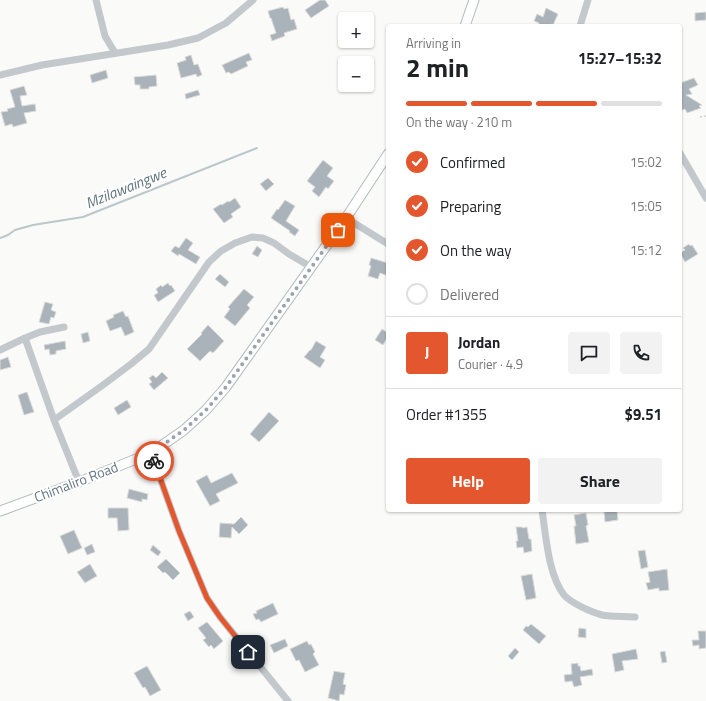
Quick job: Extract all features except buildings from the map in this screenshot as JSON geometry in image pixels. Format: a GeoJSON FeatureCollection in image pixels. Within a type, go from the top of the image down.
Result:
{"type":"FeatureCollection","features":[{"type":"Feature","properties":{"kind":"street"},"geometry":{"type":"LineString","coordinates":[[96,0],[106,36],[115,53]]}},
{"type":"Feature","properties":{"kind":"street"},"geometry":{"type":"LineString","coordinates":[[0,75],[42,65],[168,45],[198,38],[226,23],[253,0]]}},
{"type":"Feature","properties":{"kind":"street"},"geometry":{"type":"LineString","coordinates":[[466,24],[474,0]]}},
{"type":"Feature","properties":{"kind":"street"},"geometry":{"type":"LineString","coordinates":[[581,24],[588,0]]}},
{"type":"Feature","properties":{"kind":"street"},"geometry":{"type":"LineString","coordinates":[[682,156],[706,198]]}},
{"type":"Feature","properties":{"kind":"street","name":"Chimaliro Road"},"geometry":{"type":"LineString","coordinates":[[0,511],[79,482],[151,453],[184,430],[206,410],[226,387],[346,218],[386,157]]}},
{"type":"Feature","properties":{"kind":"street"},"geometry":{"type":"LineString","coordinates":[[346,218],[386,243]]}},
{"type":"Feature","properties":{"kind":"street"},"geometry":{"type":"LineString","coordinates":[[54,420],[131,364],[148,349],[209,262],[221,250],[252,237],[263,238],[274,243],[311,267]]}},
{"type":"Feature","properties":{"kind":"street"},"geometry":{"type":"LineString","coordinates":[[0,350],[40,332],[64,327]]}},
{"type":"Feature","properties":{"kind":"street"},"geometry":{"type":"LineString","coordinates":[[25,338],[54,420],[79,482]]}},
{"type":"Feature","properties":{"kind":"street"},"geometry":{"type":"LineString","coordinates":[[151,453],[179,531],[207,598],[220,617],[288,701]]}},
{"type":"Feature","properties":{"kind":"street"},"geometry":{"type":"LineString","coordinates":[[542,512],[550,559],[556,580],[565,596],[582,607],[603,615],[635,617]]}},
{"type":"Feature","properties":{"kind":"path"},"geometry":{"type":"LineString","coordinates":[[700,117],[706,116]]}},
{"type":"Feature","properties":{"kind":"waterway","name":"Mzilawaingwe"},"geometry":{"type":"LineString","coordinates":[[0,238],[15,230],[33,225],[83,217],[257,148]]}},
{"type":"Feature","properties":{"kind":"way so far"},"geometry":{"type":"LineString","coordinates":[[154,461],[151,453],[184,430],[206,410],[226,387],[338,230]]}},
{"type":"Feature","properties":{"kind":"route"},"geometry":{"type":"LineString","coordinates":[[154,461],[179,531],[207,598],[248,652]]}}]}
